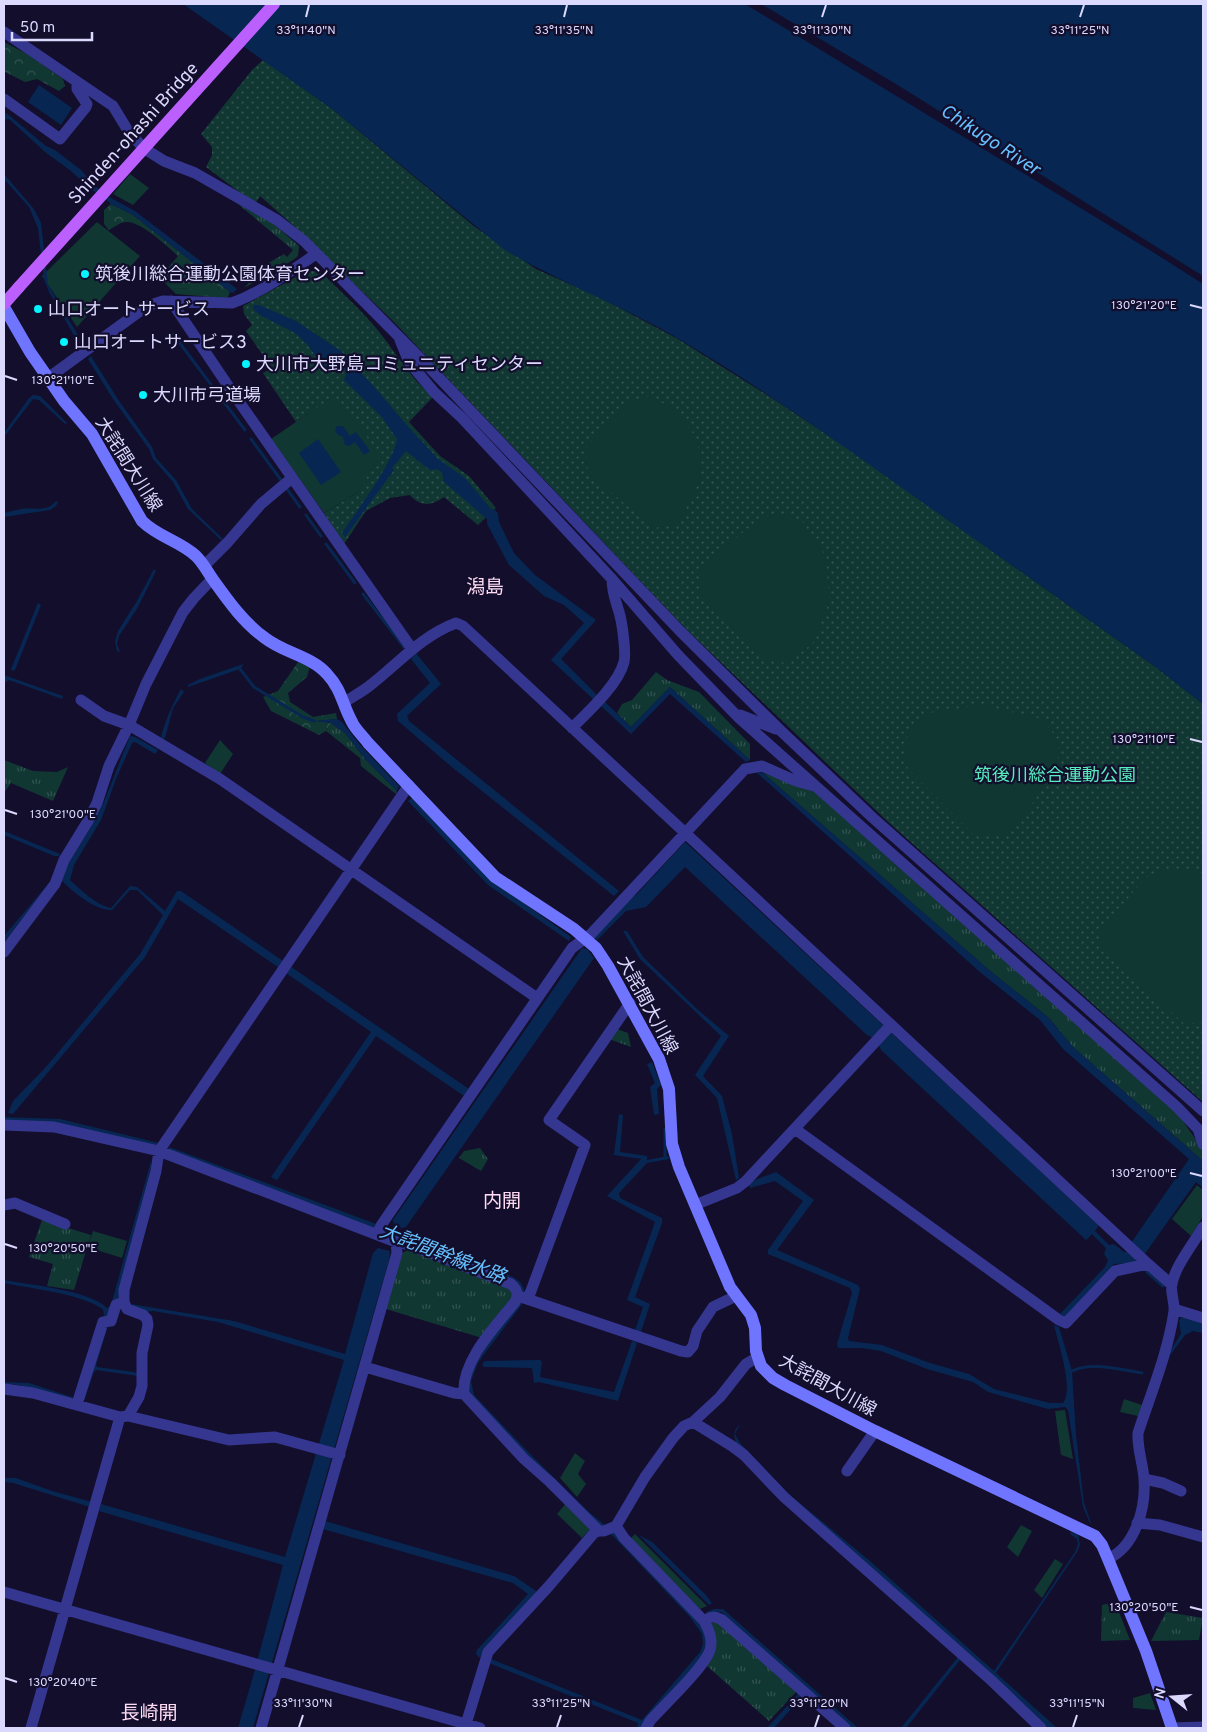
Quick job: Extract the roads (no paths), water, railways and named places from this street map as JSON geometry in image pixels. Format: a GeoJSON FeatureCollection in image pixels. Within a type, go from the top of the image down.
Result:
{"type":"FeatureCollection","features":[{"type":"Feature","properties":{"kind":"main road","name":"Shinden-ohashi Bridge"},"geometry":{"type":"LineString","coordinates":[[4,305],[274,4]]}},
{"type":"Feature","properties":{"kind":"main road","name":"大詫間大川線"},"geometry":{"type":"LineString","coordinates":[[4,305],[30,352],[64,401],[92,434],[142,521],[160,536],[185,547],[204,565],[236,611],[255,631],[266,640],[315,664],[326,673],[336,685],[352,722],[368,743],[495,878],[585,938],[596,948],[630,1003],[659,1059],[669,1088],[672,1144],[679,1167],[724,1274],[736,1296],[751,1315],[756,1328],[756,1351],[761,1366],[773,1378],[875,1431],[1094,1536],[1102,1545],[1146,1651],[1172,1728]]}},
{"type":"Feature","properties":{"kind":"street"},"geometry":{"type":"LineString","coordinates":[[4,32],[113,106],[130,134],[145,149],[164,161],[195,173],[277,220],[304,242],[398,336],[680,631],[781,731],[873,818],[1203,1111]]}},
{"type":"Feature","properties":{"kind":"street"},"geometry":{"type":"LineString","coordinates":[[4,99],[60,139],[87,104],[77,89],[77,83]]}},
{"type":"Feature","properties":{"kind":"street"},"geometry":{"type":"LineString","coordinates":[[48,378],[147,306],[163,301],[232,303],[242,300],[295,269],[316,254]]}},
{"type":"Feature","properties":{"kind":"street"},"geometry":{"type":"LineString","coordinates":[[171,301],[412,649]]}},
{"type":"Feature","properties":{"kind":"street"},"geometry":{"type":"LineString","coordinates":[[398,336],[409,362],[434,392],[462,418],[612,579],[678,655],[734,712],[1177,1107],[1200,1131],[1203,1144]]}},
{"type":"Feature","properties":{"kind":"street"},"geometry":{"type":"LineString","coordinates":[[204,565],[228,542],[261,504],[292,478]]}},
{"type":"Feature","properties":{"kind":"street"},"geometry":{"type":"LineString","coordinates":[[4,952],[55,884],[64,860],[97,803],[109,766],[129,726],[146,684],[183,612],[212,579]]}},
{"type":"Feature","properties":{"kind":"street"},"geometry":{"type":"LineString","coordinates":[[572,728],[603,697],[621,670],[625,660],[622,621],[612,592],[612,579]]}},
{"type":"Feature","properties":{"kind":"street"},"geometry":{"type":"LineString","coordinates":[[344,702],[367,688],[412,649],[439,630],[456,623],[463,626],[890,1026],[1145,1262],[1172,1284]]}},
{"type":"Feature","properties":{"kind":"street"},"geometry":{"type":"LineString","coordinates":[[81,700],[104,716],[129,726],[220,779],[537,998]]}},
{"type":"Feature","properties":{"kind":"street"},"geometry":{"type":"LineString","coordinates":[[734,712],[781,731]]}},
{"type":"Feature","properties":{"kind":"street"},"geometry":{"type":"LineString","coordinates":[[380,1229],[572,948],[591,934],[744,769],[762,766],[818,787],[846,792]]}},
{"type":"Feature","properties":{"kind":"street"},"geometry":{"type":"LineString","coordinates":[[31,1728],[124,1416],[139,1397],[142,1386],[142,1353],[148,1319],[127,1309],[124,1302],[124,1290],[162,1148],[409,785]]}},
{"type":"Feature","properties":{"kind":"street"},"geometry":{"type":"LineString","coordinates":[[630,1003],[549,1120],[585,1145],[523,1298],[477,1351],[466,1373],[463,1385],[464,1394],[524,1458],[550,1482],[608,1529],[624,1538],[700,1616],[711,1634],[710,1649],[703,1662],[650,1721],[646,1728]]}},
{"type":"Feature","properties":{"kind":"street"},"geometry":{"type":"LineString","coordinates":[[695,1205],[737,1188],[746,1181],[890,1026]]}},
{"type":"Feature","properties":{"kind":"street"},"geometry":{"type":"LineString","coordinates":[[4,1125],[54,1127],[162,1148],[380,1229],[396,1242],[409,1245],[511,1284],[523,1298],[681,1352],[688,1352],[693,1346],[697,1331],[713,1308],[736,1296]]}},
{"type":"Feature","properties":{"kind":"street"},"geometry":{"type":"LineString","coordinates":[[795,1128],[1059,1320],[1066,1323],[1116,1271],[1145,1262]]}},
{"type":"Feature","properties":{"kind":"street"},"geometry":{"type":"LineString","coordinates":[[4,1205],[15,1203],[65,1224]]}},
{"type":"Feature","properties":{"kind":"street"},"geometry":{"type":"LineString","coordinates":[[1108,1559],[1118,1554],[1127,1544],[1138,1524],[1144,1479],[1138,1433],[1158,1376],[1169,1336],[1174,1309],[1172,1284],[1178,1268],[1203,1227]]}},
{"type":"Feature","properties":{"kind":"street"},"geometry":{"type":"LineString","coordinates":[[261,1728],[276,1670],[398,1253],[396,1242]]}},
{"type":"Feature","properties":{"kind":"street"},"geometry":{"type":"LineString","coordinates":[[77,1404],[103,1322],[110,1321],[116,1305],[124,1302]]}},
{"type":"Feature","properties":{"kind":"street"},"geometry":{"type":"LineString","coordinates":[[1174,1309],[1203,1318]]}},
{"type":"Feature","properties":{"kind":"street"},"geometry":{"type":"LineString","coordinates":[[466,1724],[488,1652],[549,1586],[594,1533],[608,1529],[673,1438],[684,1426],[693,1422],[720,1397],[746,1364],[758,1357]]}},
{"type":"Feature","properties":{"kind":"street"},"geometry":{"type":"LineString","coordinates":[[365,1367],[454,1393],[464,1394]]}},
{"type":"Feature","properties":{"kind":"street"},"geometry":{"type":"LineString","coordinates":[[4,1389],[33,1393],[229,1440],[275,1437],[340,1455]]}},
{"type":"Feature","properties":{"kind":"street"},"geometry":{"type":"LineString","coordinates":[[693,1422],[744,1455],[784,1497],[992,1681],[1042,1728]]}},
{"type":"Feature","properties":{"kind":"street"},"geometry":{"type":"LineString","coordinates":[[847,1471],[875,1431]]}},
{"type":"Feature","properties":{"kind":"street"},"geometry":{"type":"LineString","coordinates":[[1144,1479],[1163,1483],[1181,1490]]}},
{"type":"Feature","properties":{"kind":"street"},"geometry":{"type":"LineString","coordinates":[[1138,1524],[1160,1525],[1203,1537]]}},
{"type":"Feature","properties":{"kind":"street"},"geometry":{"type":"LineString","coordinates":[[4,1592],[480,1728]]}},
{"type":"Feature","properties":{"kind":"street"},"geometry":{"type":"LineString","coordinates":[[700,1616],[716,1617],[722,1620],[845,1728]]}},
{"type":"Feature","properties":{"kind":"street"},"geometry":{"type":"LineString","coordinates":[[1172,1728],[1203,1727]]}},
{"type":"Feature","properties":{"kind":"water","name":"Chikugo River"},"geometry":{"type":"Polygon","coordinates":[[[183,4],[1203,4],[1203,704],[1157,668],[828,435],[739,376],[658,327],[505,250],[331,108],[183,4]]]}},
{"type":"Feature","properties":{"kind":"water"},"geometry":{"type":"Polygon","coordinates":[[[39,85],[72,108],[61,125],[28,102],[39,85]]]}},
{"type":"Feature","properties":{"kind":"water"},"geometry":{"type":"Polygon","coordinates":[[[4,112],[46,146],[55,150],[81,170],[95,186],[111,198],[135,211],[237,289],[233,293],[230,292],[133,215],[111,204],[92,190],[71,171],[45,152],[9,119],[4,120],[4,112]]]}},
{"type":"Feature","properties":{"kind":"water"},"geometry":{"type":"Polygon","coordinates":[[[4,174],[34,209],[41,223],[48,285],[82,342],[79,344],[49,292],[44,279],[38,228],[29,207],[4,179],[4,174]]]}},
{"type":"Feature","properties":{"kind":"water"},"geometry":{"type":"Polygon","coordinates":[[[254,305],[259,305],[296,321],[341,351],[438,459],[465,478],[491,509],[498,513],[499,522],[514,553],[535,575],[596,620],[561,659],[597,695],[593,699],[551,660],[584,623],[564,605],[544,596],[509,565],[487,524],[487,519],[443,481],[443,475],[440,471],[436,469],[430,470],[406,451],[392,468],[394,470],[345,537],[342,533],[382,473],[397,439],[381,416],[344,380],[345,370],[335,367],[331,371],[295,333],[260,315],[253,309],[254,305]]]}},
{"type":"Feature","properties":{"kind":"water"},"geometry":{"type":"Polygon","coordinates":[[[91,356],[117,398],[152,447],[156,458],[176,480],[192,509],[223,539],[221,540],[188,509],[173,482],[153,459],[149,449],[113,399],[88,359],[91,356]]]}},
{"type":"Feature","properties":{"kind":"water"},"geometry":{"type":"Polygon","coordinates":[[[33,395],[40,396],[67,423],[65,424],[39,400],[33,399],[4,437],[4,433],[33,395]]]}},
{"type":"Feature","properties":{"kind":"water"},"geometry":{"type":"Polygon","coordinates":[[[337,426],[343,426],[350,436],[356,432],[370,451],[364,455],[355,442],[349,446],[345,445],[343,437],[337,434],[335,430],[337,426]]]}},
{"type":"Feature","properties":{"kind":"water"},"geometry":{"type":"Polygon","coordinates":[[[318,439],[341,472],[321,485],[299,453],[318,439]]]}},
{"type":"Feature","properties":{"kind":"water"},"geometry":{"type":"Polygon","coordinates":[[[56,501],[58,502],[56,506],[50,510],[4,517],[4,513],[21,509],[44,508],[56,501]]]}},
{"type":"Feature","properties":{"kind":"water"},"geometry":{"type":"Polygon","coordinates":[[[154,569],[156,571],[138,607],[119,636],[117,644],[120,652],[117,651],[115,642],[118,631],[154,569]]]}},
{"type":"Feature","properties":{"kind":"water"},"geometry":{"type":"Polygon","coordinates":[[[38,603],[41,605],[13,671],[11,669],[38,603]]]}},
{"type":"Feature","properties":{"kind":"water"},"geometry":{"type":"Polygon","coordinates":[[[416,653],[441,684],[407,716],[409,721],[619,891],[614,896],[453,768],[398,721],[397,714],[430,683],[411,659],[416,653]]]}},
{"type":"Feature","properties":{"kind":"water"},"geometry":{"type":"Polygon","coordinates":[[[243,664],[240,669],[188,687],[188,685],[200,679],[243,664]]]}},
{"type":"Feature","properties":{"kind":"water"},"geometry":{"type":"Polygon","coordinates":[[[4,675],[63,696],[62,699],[9,680],[4,683],[4,675]]]}},
{"type":"Feature","properties":{"kind":"water"},"geometry":{"type":"Polygon","coordinates":[[[670,687],[750,760],[746,762],[670,694],[631,734],[601,706],[605,702],[631,727],[670,687]]]}},
{"type":"Feature","properties":{"kind":"water"},"geometry":{"type":"Polygon","coordinates":[[[181,689],[184,692],[173,708],[165,738],[163,739],[161,737],[165,724],[181,689]]]}},
{"type":"Feature","properties":{"kind":"water"},"geometry":{"type":"Polygon","coordinates":[[[337,719],[342,722],[361,746],[399,786],[397,791],[365,759],[345,733],[331,723],[314,721],[337,719]]]}},
{"type":"Feature","properties":{"kind":"water"},"geometry":{"type":"Polygon","coordinates":[[[130,736],[158,750],[155,754],[135,742],[132,743],[101,820],[74,865],[70,880],[94,900],[111,908],[130,886],[137,887],[165,911],[177,891],[181,891],[283,961],[278,967],[178,899],[145,957],[13,1114],[8,1113],[13,1101],[46,1067],[140,954],[163,915],[137,890],[130,890],[112,910],[99,907],[85,900],[62,881],[66,867],[104,802],[130,736]]]}},
{"type":"Feature","properties":{"kind":"water"},"geometry":{"type":"Polygon","coordinates":[[[756,772],[763,773],[989,970],[1049,1018],[1073,1047],[1203,1161],[1203,1188],[1196,1182],[1144,1255],[1141,1253],[1134,1263],[1114,1264],[1065,1317],[1060,1314],[1105,1267],[1108,1260],[1104,1254],[1106,1248],[1092,1234],[1086,1240],[881,1050],[874,1039],[867,1035],[685,867],[646,907],[626,911],[597,940],[594,937],[626,901],[636,895],[685,842],[1099,1225],[1095,1231],[1109,1245],[1114,1244],[1124,1252],[1128,1252],[1131,1243],[1189,1159],[1063,1049],[1040,1020],[981,973],[756,772]]]}},
{"type":"Feature","properties":{"kind":"water"},"geometry":{"type":"Polygon","coordinates":[[[412,798],[489,878],[571,937],[569,941],[488,885],[408,801],[412,798]]]}},
{"type":"Feature","properties":{"kind":"water"},"geometry":{"type":"Polygon","coordinates":[[[4,831],[60,854],[59,856],[54,856],[4,835],[4,831]]]}},
{"type":"Feature","properties":{"kind":"water"},"geometry":{"type":"Polygon","coordinates":[[[53,878],[4,942],[4,936],[53,878]]]}},
{"type":"Feature","properties":{"kind":"water"},"geometry":{"type":"Polygon","coordinates":[[[623,931],[627,931],[643,957],[697,1009],[729,1036],[703,1076],[722,1096],[732,1134],[739,1178],[736,1180],[717,1098],[695,1075],[721,1036],[640,959],[623,931]]]}},
{"type":"Feature","properties":{"kind":"water"},"geometry":{"type":"Polygon","coordinates":[[[582,948],[587,949],[594,958],[406,1227],[402,1228],[394,1224],[393,1220],[582,948]]]}},
{"type":"Feature","properties":{"kind":"water"},"geometry":{"type":"Polygon","coordinates":[[[290,966],[469,1089],[464,1096],[376,1036],[277,1180],[271,1177],[371,1032],[286,973],[290,966]]]}},
{"type":"Feature","properties":{"kind":"water"},"geometry":{"type":"Polygon","coordinates":[[[652,1062],[661,1085],[657,1089],[659,1114],[654,1115],[650,1087],[655,1083],[647,1064],[652,1062]]]}},
{"type":"Feature","properties":{"kind":"water"},"geometry":{"type":"Polygon","coordinates":[[[619,1114],[623,1115],[620,1152],[647,1156],[647,1160],[668,1156],[669,1159],[647,1163],[619,1193],[620,1198],[662,1218],[662,1223],[635,1297],[650,1304],[640,1335],[634,1333],[643,1307],[627,1300],[655,1222],[607,1196],[641,1159],[614,1155],[619,1114]]]}},
{"type":"Feature","properties":{"kind":"water"},"geometry":{"type":"Polygon","coordinates":[[[4,1117],[60,1119],[159,1143],[158,1146],[4,1121],[4,1117]]]}},
{"type":"Feature","properties":{"kind":"water","name":"大詫間幹線水路"},"geometry":{"type":"Polygon","coordinates":[[[169,1147],[395,1231],[513,1277],[520,1282],[525,1291],[523,1303],[478,1363],[471,1381],[474,1395],[590,1513],[616,1534],[694,1616],[705,1633],[706,1643],[702,1656],[642,1728],[637,1728],[638,1723],[489,1663],[491,1659],[642,1720],[700,1652],[703,1644],[702,1634],[690,1617],[614,1537],[588,1516],[529,1458],[468,1391],[471,1371],[521,1293],[168,1151],[169,1147]]]}},
{"type":"Feature","properties":{"kind":"water"},"geometry":{"type":"Polygon","coordinates":[[[151,1161],[118,1298],[107,1317],[104,1316],[103,1309],[81,1299],[55,1292],[4,1283],[4,1280],[58,1289],[87,1297],[107,1308],[111,1305],[151,1161]]]}},
{"type":"Feature","properties":{"kind":"water"},"geometry":{"type":"Polygon","coordinates":[[[776,1172],[814,1200],[777,1250],[858,1285],[860,1289],[848,1338],[849,1341],[882,1345],[930,1363],[969,1374],[994,1389],[1050,1403],[1063,1403],[1067,1387],[1066,1376],[1054,1325],[1059,1327],[1072,1371],[1076,1435],[1084,1503],[1091,1523],[1083,1507],[1068,1410],[1065,1407],[1048,1409],[988,1392],[973,1382],[927,1369],[881,1351],[862,1348],[838,1348],[837,1344],[852,1293],[850,1288],[768,1254],[768,1250],[803,1201],[775,1181],[750,1188],[749,1184],[757,1179],[776,1172]]]}},
{"type":"Feature","properties":{"kind":"water"},"geometry":{"type":"Polygon","coordinates":[[[378,1248],[390,1251],[389,1260],[253,1728],[238,1728],[283,1565],[99,1511],[101,1504],[285,1557],[344,1360],[218,1322],[153,1311],[146,1312],[132,1307],[131,1304],[234,1321],[345,1354],[373,1253],[378,1248]]]}},
{"type":"Feature","properties":{"kind":"water"},"geometry":{"type":"Polygon","coordinates":[[[1183,1316],[1203,1322],[1203,1333],[1193,1331],[1185,1335],[1168,1358],[1170,1351],[1181,1334],[1179,1320],[1183,1316]]]}},
{"type":"Feature","properties":{"kind":"water"},"geometry":{"type":"Polygon","coordinates":[[[105,1326],[108,1326],[97,1367],[134,1372],[138,1376],[96,1370],[84,1401],[83,1399],[105,1326]]]}},
{"type":"Feature","properties":{"kind":"water"},"geometry":{"type":"Polygon","coordinates":[[[632,1341],[637,1343],[618,1401],[539,1382],[534,1383],[532,1368],[484,1367],[482,1364],[485,1361],[540,1360],[542,1362],[540,1377],[614,1392],[632,1341]]]}},
{"type":"Feature","properties":{"kind":"water"},"geometry":{"type":"Polygon","coordinates":[[[4,1382],[29,1383],[75,1398],[68,1398],[19,1385],[4,1384],[4,1382]]]}},
{"type":"Feature","properties":{"kind":"water"},"geometry":{"type":"Polygon","coordinates":[[[735,1434],[740,1443],[790,1495],[870,1561],[994,1671],[1075,1552],[1078,1544],[1077,1539],[1070,1534],[1071,1532],[1078,1535],[1080,1545],[1077,1552],[996,1673],[1057,1728],[1048,1728],[997,1679],[787,1495],[736,1442],[735,1434]]]}},
{"type":"Feature","properties":{"kind":"water"},"geometry":{"type":"Polygon","coordinates":[[[4,1478],[16,1478],[52,1491],[92,1502],[90,1507],[13,1483],[4,1482],[4,1478]]]}},
{"type":"Feature","properties":{"kind":"water"},"geometry":{"type":"Polygon","coordinates":[[[325,1521],[514,1576],[536,1591],[536,1594],[484,1650],[480,1658],[476,1654],[477,1650],[528,1594],[513,1583],[323,1529],[325,1521]]]}},
{"type":"Feature","properties":{"kind":"water"},"geometry":{"type":"Polygon","coordinates":[[[639,1535],[652,1542],[712,1603],[709,1605],[639,1535]]]}},
{"type":"Feature","properties":{"kind":"water"},"geometry":{"type":"Polygon","coordinates":[[[714,1609],[723,1609],[858,1728],[851,1728],[721,1612],[708,1614],[706,1612],[714,1609]]]}},
{"type":"Feature","properties":{"kind":"water"},"geometry":{"type":"Polygon","coordinates":[[[958,1657],[960,1660],[906,1728],[901,1728],[958,1657]]]}},
{"type":"Feature","properties":{"kind":"water"},"geometry":{"type":"Polygon","coordinates":[[[798,1694],[802,1697],[774,1728],[767,1728],[798,1694]]]}},
{"type":"Feature","properties":{"kind":"waterway"},"geometry":{"type":"LineString","coordinates":[[173,334],[245,430]]}},
{"type":"Feature","properties":{"kind":"waterway"},"geometry":{"type":"LineString","coordinates":[[251,439],[281,480]]}},
{"type":"Feature","properties":{"kind":"waterway"},"geometry":{"type":"LineString","coordinates":[[287,489],[300,507]]}},
{"type":"Feature","properties":{"kind":"waterway"},"geometry":{"type":"LineString","coordinates":[[306,515],[321,536]]}},
{"type":"Feature","properties":{"kind":"waterway"},"geometry":{"type":"LineString","coordinates":[[326,544],[355,583]]}},
{"type":"Feature","properties":{"kind":"waterway"},"geometry":{"type":"LineString","coordinates":[[363,594],[404,647]]}},
{"type":"Feature","properties":{"kind":"waterway"},"geometry":{"type":"LineString","coordinates":[[240,669],[254,687],[303,717],[314,721]]}},
{"type":"Feature","properties":{"kind":"waterway"},"geometry":{"type":"LineString","coordinates":[[665,1129],[665,1157]]}},
{"type":"Feature","properties":{"kind":"waterway"},"geometry":{"type":"LineString","coordinates":[[1147,1272],[1163,1286]]}},
{"type":"Feature","properties":{"kind":"waterway"},"geometry":{"type":"LineString","coordinates":[[1072,1371],[1097,1366],[1142,1373]]}},
{"type":"Feature","properties":{"kind":"place","name":"筑後川総合運動公園体育センター"},"geometry":{"type":"Point","coordinates":[85,274]}},
{"type":"Feature","properties":{"kind":"place","name":"山口オートサービス"},"geometry":{"type":"Point","coordinates":[38,309]}},
{"type":"Feature","properties":{"kind":"place","name":"山口オートサービス3"},"geometry":{"type":"Point","coordinates":[64,342]}},
{"type":"Feature","properties":{"kind":"place","name":"大川市大野島コミュニティセンター"},"geometry":{"type":"Point","coordinates":[246,364]}},
{"type":"Feature","properties":{"kind":"place","name":"大川市弓道場"},"geometry":{"type":"Point","coordinates":[143,395]}},
{"type":"Feature","properties":{"kind":"district","name":"潟島"},"geometry":{"type":"Point","coordinates":[485,586]}},
{"type":"Feature","properties":{"kind":"district","name":"内開"},"geometry":{"type":"Point","coordinates":[502,1200]}},
{"type":"Feature","properties":{"kind":"district","name":"長崎開"},"geometry":{"type":"Point","coordinates":[149,1712]}},
{"type":"Feature","properties":{"kind":"park label","name":"筑後川総合運動公園"},"geometry":{"type":"Point","coordinates":[1055,775]}}]}
